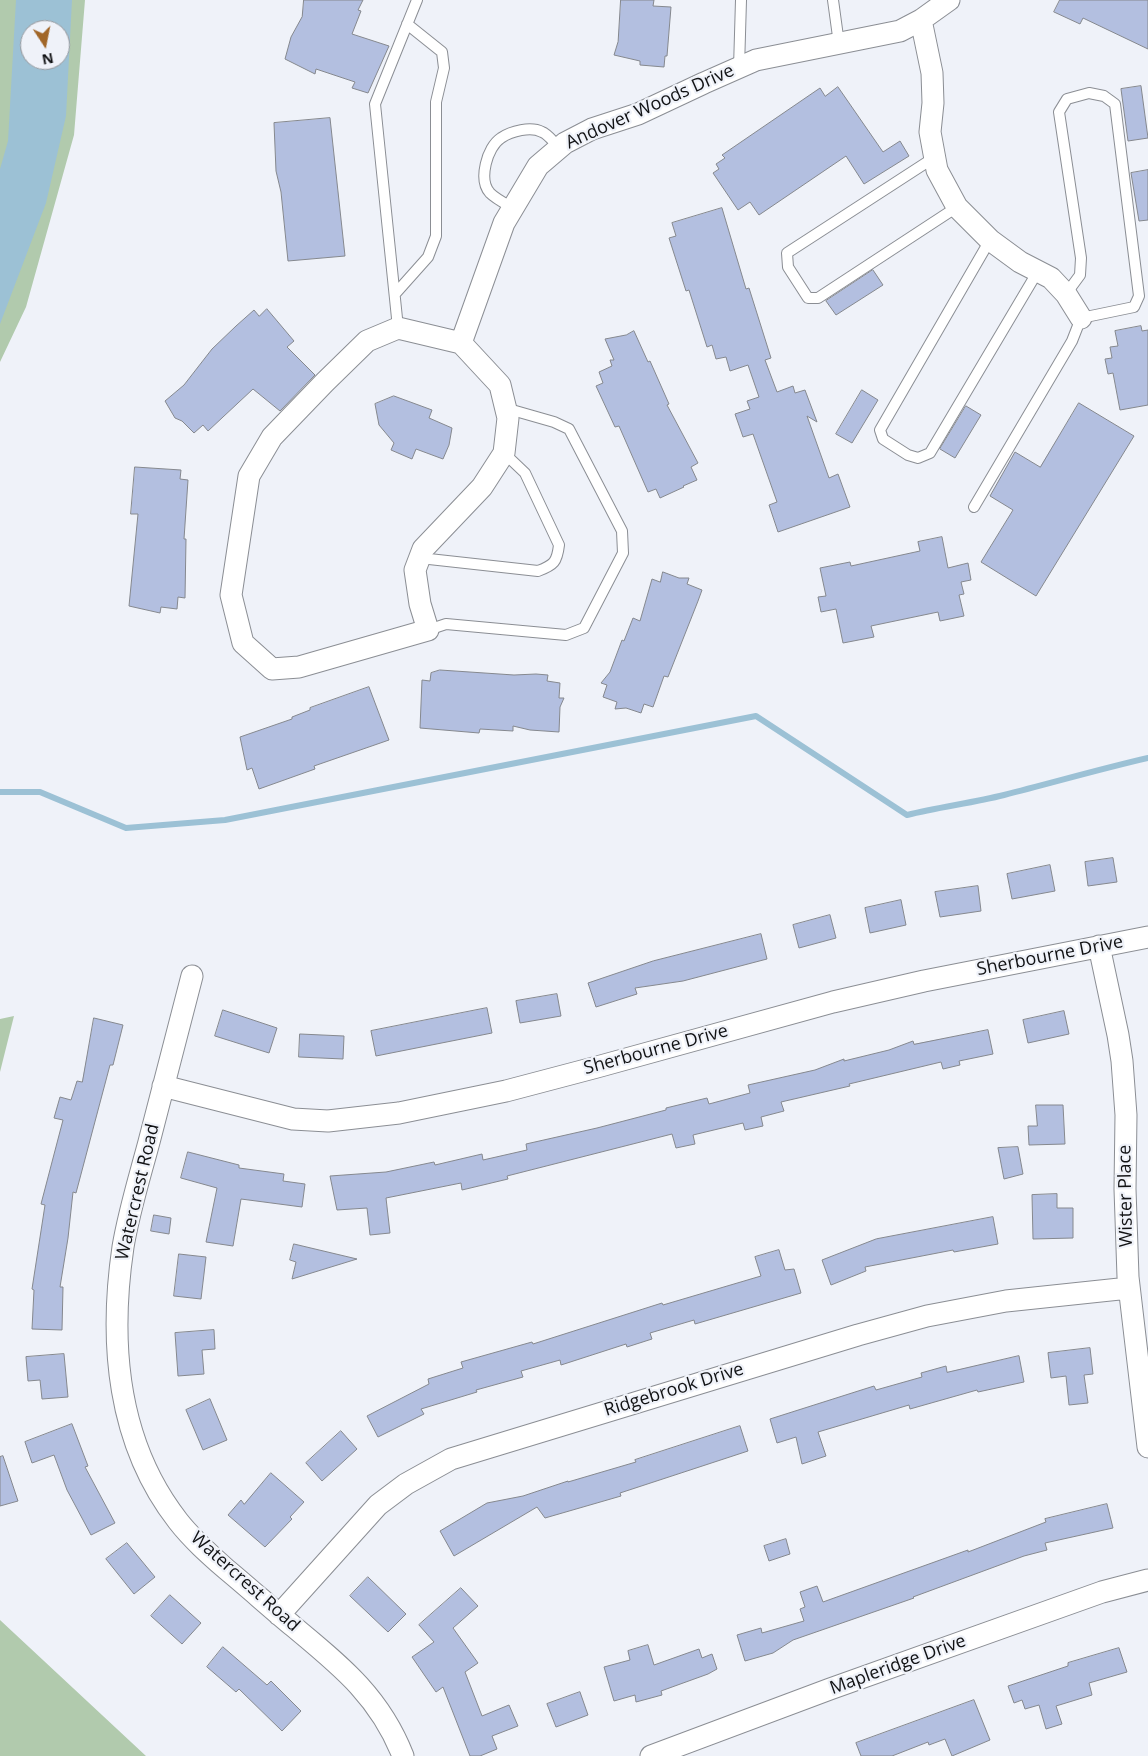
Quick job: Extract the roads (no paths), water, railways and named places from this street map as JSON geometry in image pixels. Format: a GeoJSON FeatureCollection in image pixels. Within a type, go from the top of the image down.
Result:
{"type":"FeatureCollection","features":[{"type":"Feature","properties":{"kind":"street","name":"Andover Woods Drive"},"geometry":{"type":"LineString","coordinates":[[461,343],[504,223],[538,166],[559,147],[585,132],[638,114],[769,57],[900,31],[921,20],[949,0]]}},
{"type":"Feature","properties":{"kind":"street"},"geometry":{"type":"LineString","coordinates":[[921,20],[932,73],[933,103],[930,132],[937,170],[957,207],[990,240],[1020,262],[1051,278],[1066,294],[1081,318]]}},
{"type":"Feature","properties":{"kind":"street"},"geometry":{"type":"LineString","coordinates":[[398,328],[461,343],[500,385],[508,418],[504,453],[482,486],[423,549],[415,570],[420,604],[428,630],[299,666],[272,669],[243,644],[231,595],[249,476],[272,437],[367,341],[398,328]]}},
{"type":"Feature","properties":{"kind":"street","name":"Sherbourne Drive"},"geometry":{"type":"LineString","coordinates":[[164,1086],[293,1119],[328,1122],[399,1113],[542,1081],[833,1002],[924,981],[1148,937]]}},
{"type":"Feature","properties":{"kind":"street","name":"Wister Place"},"geometry":{"type":"LineString","coordinates":[[1099,946],[1122,1061],[1126,1115],[1125,1189],[1129,1288],[1148,1447]]}},
{"type":"Feature","properties":{"kind":"street","name":"Watercrest Road"},"geometry":{"type":"LineString","coordinates":[[192,976],[123,1247],[117,1302],[117,1338],[120,1386],[123,1400],[136,1443],[154,1484],[178,1520],[204,1550],[343,1668],[366,1691],[403,1756]]}},
{"type":"Feature","properties":{"kind":"street","name":"Ridgebrook Drive"},"geometry":{"type":"LineString","coordinates":[[279,1614],[378,1505],[406,1484],[451,1459],[839,1340],[927,1316],[1006,1301],[1129,1288]]}},
{"type":"Feature","properties":{"kind":"street","name":"Mapleridge Drive"},"geometry":{"type":"LineString","coordinates":[[651,1756],[830,1689],[1093,1595],[1148,1580]]}},
{"type":"Feature","properties":{"kind":"lane"},"geometry":{"type":"LineString","coordinates":[[398,328],[375,104],[417,0]]}},
{"type":"Feature","properties":{"kind":"lane"},"geometry":{"type":"LineString","coordinates":[[740,68],[741,0]]}},
{"type":"Feature","properties":{"kind":"lane"},"geometry":{"type":"LineString","coordinates":[[833,0],[839,44]]}},
{"type":"Feature","properties":{"kind":"lane"},"geometry":{"type":"LineString","coordinates":[[395,294],[428,257],[436,236],[436,102],[444,68],[442,52],[407,24]]}},
{"type":"Feature","properties":{"kind":"lane"},"geometry":{"type":"LineString","coordinates":[[974,507],[1072,341],[1081,318],[1134,308],[1139,296],[1116,104],[1104,96],[1089,93],[1067,99],[1059,112],[1081,258],[1080,275],[1066,294]]}},
{"type":"Feature","properties":{"kind":"lane"},"geometry":{"type":"LineString","coordinates":[[513,208],[490,193],[484,177],[490,153],[500,138],[515,131],[533,129],[543,132],[559,147]]}},
{"type":"Feature","properties":{"kind":"lane"},"geometry":{"type":"LineString","coordinates":[[935,157],[787,252],[788,267],[808,298],[818,298],[957,207]]}},
{"type":"Feature","properties":{"kind":"lane"},"geometry":{"type":"LineString","coordinates":[[990,240],[880,430],[883,439],[908,455],[918,458],[930,453],[1038,271]]}},
{"type":"Feature","properties":{"kind":"lane"},"geometry":{"type":"LineString","coordinates":[[428,630],[446,624],[566,635],[575,632],[584,628],[623,553],[622,531],[570,429],[554,422],[505,408]]}},
{"type":"Feature","properties":{"kind":"lane"},"geometry":{"type":"LineString","coordinates":[[420,558],[538,571],[551,566],[558,556],[559,545],[525,474],[504,453]]}},
{"type":"Feature","properties":{"kind":"water"},"geometry":{"type":"Polygon","coordinates":[[[16,0],[72,0],[70,39],[70,20],[20,20],[20,70],[68,70],[66,116],[46,203],[0,324],[0,169],[8,141],[16,0]]]}},
{"type":"Feature","properties":{"kind":"waterway"},"geometry":{"type":"LineString","coordinates":[[0,792],[40,792],[126,828],[225,820],[756,716],[907,815],[1004,795],[1148,758]]}}]}
